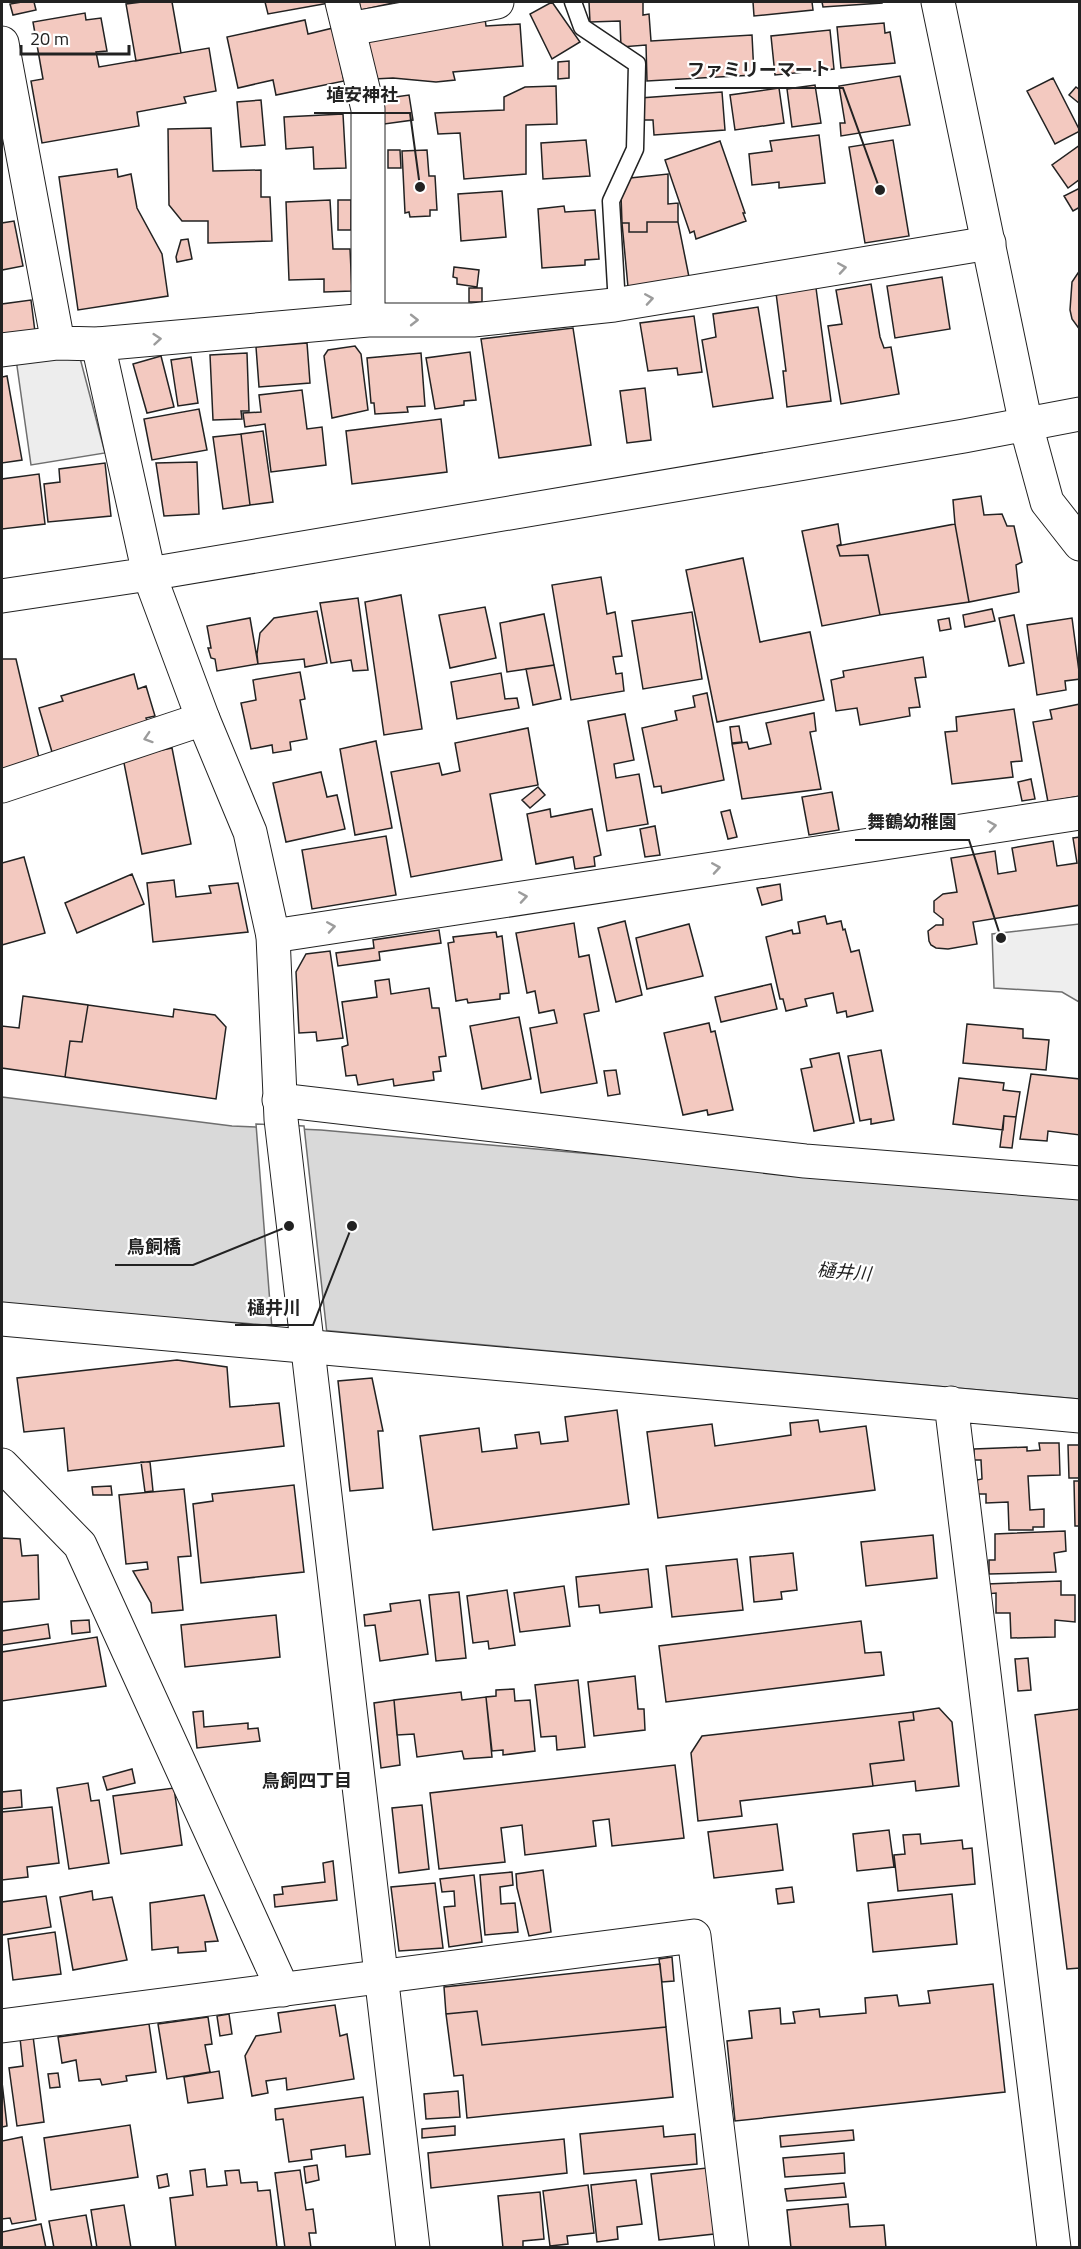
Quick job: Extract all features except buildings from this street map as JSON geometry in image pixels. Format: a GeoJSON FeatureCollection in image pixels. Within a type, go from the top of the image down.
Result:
{"type":"FeatureCollection","features":[{"type":"Feature","properties":{"kind":"street"},"geometry":{"type":"LineString","coordinates":[[368,320],[368,110],[345,15],[497,2]]}},
{"type":"Feature","properties":{"kind":"street"},"geometry":{"type":"LineString","coordinates":[[938,2],[1026,425],[1047,502],[1080,544]]}},
{"type":"Feature","properties":{"kind":"street"},"geometry":{"type":"LineString","coordinates":[[2,43],[57,343]]}},
{"type":"Feature","properties":{"kind":"street"},"geometry":{"type":"LineString","coordinates":[[2,350],[57,343],[98,344],[368,320],[473,320],[617,305],[989,243]]}},
{"type":"Feature","properties":{"kind":"street"},"geometry":{"type":"LineString","coordinates":[[98,344],[149,574],[203,719],[250,832],[273,936],[280,1109],[413,2247]]}},
{"type":"Feature","properties":{"kind":"street"},"geometry":{"type":"LineString","coordinates":[[2,596],[149,574],[1080,414]]}},
{"type":"Feature","properties":{"kind":"street"},"geometry":{"type":"LineString","coordinates":[[2,786],[203,719]]}},
{"type":"Feature","properties":{"kind":"street"},"geometry":{"type":"LineString","coordinates":[[273,936],[1080,813]]}},
{"type":"Feature","properties":{"kind":"street"},"geometry":{"type":"LineString","coordinates":[[280,1109],[805,1161],[1080,1183]]}},
{"type":"Feature","properties":{"kind":"street"},"geometry":{"type":"LineString","coordinates":[[2,1319],[306,1342],[1080,1416]]}},
{"type":"Feature","properties":{"kind":"street"},"geometry":{"type":"LineString","coordinates":[[951,1403],[1054,2247]]}},
{"type":"Feature","properties":{"kind":"street"},"geometry":{"type":"LineString","coordinates":[[2,1465],[80,1545],[283,1990]]}},
{"type":"Feature","properties":{"kind":"street"},"geometry":{"type":"LineString","coordinates":[[2,2026],[694,1936],[732,2247]]}},
{"type":"Feature","properties":{"kind":"lane"},"geometry":{"type":"LineString","coordinates":[[573,2],[582,27],[637,64],[635,148],[611,201],[617,305]]}},
{"type":"Feature","properties":{"kind":"shaded area"},"geometry":{"type":"Polygon","coordinates":[[[80,358],[105,453],[31,465],[16,359],[80,358]]]}},
{"type":"Feature","properties":{"kind":"shaded area"},"geometry":{"type":"Polygon","coordinates":[[[1079,924],[1079,1002],[1062,992],[994,988],[992,934],[1079,924]]]}},
{"type":"Feature","properties":{"kind":"water"},"geometry":{"type":"Polygon","coordinates":[[[2,1097],[232,1126],[321,1130],[1079,1197],[1079,1399],[242,1323],[2,1307],[2,1097]]]}},
{"type":"Feature","properties":{"kind":"pier"},"geometry":{"type":"Polygon","coordinates":[[[256,1124],[304,1126],[327,1334],[272,1329],[256,1124]]]}},
{"type":"Feature","properties":{"kind":"place","name":"埴安神社"},"geometry":{"type":"Point","coordinates":[420,187]}},
{"type":"Feature","properties":{"kind":"place","name":"ファミリーマート"},"geometry":{"type":"Point","coordinates":[880,190]}},
{"type":"Feature","properties":{"kind":"place","name":"舞鶴幼稚園"},"geometry":{"type":"Point","coordinates":[1001,938]}},
{"type":"Feature","properties":{"kind":"place","name":"鳥飼橋"},"geometry":{"type":"Point","coordinates":[289,1226]}},
{"type":"Feature","properties":{"kind":"place","name":"樋井川"},"geometry":{"type":"Point","coordinates":[352,1226]}},
{"type":"Feature","properties":{"kind":"district","name":"鳥飼四丁目"},"geometry":{"type":"Point","coordinates":[307,1781]}}]}
